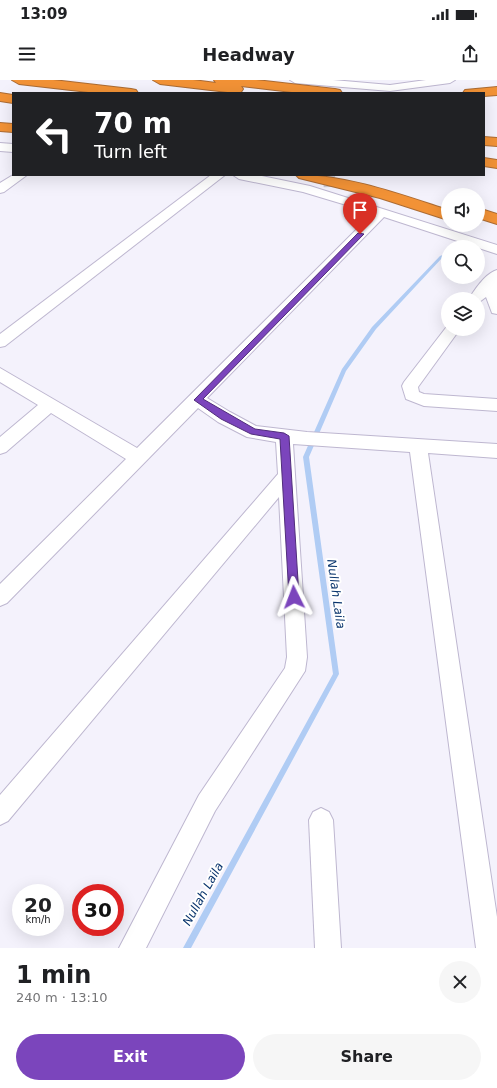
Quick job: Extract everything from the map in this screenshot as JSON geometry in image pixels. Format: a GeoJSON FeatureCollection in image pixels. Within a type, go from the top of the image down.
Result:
{"type":"FeatureCollection","features":[{"type":"Feature","properties":{"kind":"highway"},"geometry":{"type":"LineString","coordinates":[[160,80],[262,92]]}},
{"type":"Feature","properties":{"kind":"highway"},"geometry":{"type":"LineString","coordinates":[[221,80],[326,92]]}},
{"type":"Feature","properties":{"kind":"highway"},"geometry":{"type":"LineString","coordinates":[[17,82],[78,92]]}},
{"type":"Feature","properties":{"kind":"highway"},"geometry":{"type":"LineString","coordinates":[[17,82],[121,92]]}},
{"type":"Feature","properties":{"kind":"highway"},"geometry":{"type":"LineString","coordinates":[[484,92],[497,91]]}},
{"type":"Feature","properties":{"kind":"highway"},"geometry":{"type":"LineString","coordinates":[[485,100],[497,99]]}},
{"type":"Feature","properties":{"kind":"highway"},"geometry":{"type":"LineString","coordinates":[[0,127],[12,128]]}},
{"type":"Feature","properties":{"kind":"highway"},"geometry":{"type":"LineString","coordinates":[[485,134],[497,136]]}},
{"type":"Feature","properties":{"kind":"highway"},"geometry":{"type":"LineString","coordinates":[[0,135],[12,136]]}},
{"type":"Feature","properties":{"kind":"highway"},"geometry":{"type":"LineString","coordinates":[[485,141],[497,142]]}},
{"type":"Feature","properties":{"kind":"highway"},"geometry":{"type":"LineString","coordinates":[[485,156],[497,157]]}},
{"type":"Feature","properties":{"kind":"highway"},"geometry":{"type":"LineString","coordinates":[[485,162],[497,164]]}},
{"type":"Feature","properties":{"kind":"highway"},"geometry":{"type":"LineString","coordinates":[[308,176],[380,194],[441,213]]}},
{"type":"Feature","properties":{"kind":"highway"},"geometry":{"type":"LineString","coordinates":[[347,176],[441,202]]}},
{"type":"Feature","properties":{"kind":"highway"},"geometry":{"type":"LineString","coordinates":[[485,216],[497,219]]}},
{"type":"Feature","properties":{"kind":"highway"},"geometry":{"type":"LineString","coordinates":[[485,226],[497,230]]}},
{"type":"Feature","properties":{"kind":"street"},"geometry":{"type":"LineString","coordinates":[[294,80],[378,88],[450,80]]}},
{"type":"Feature","properties":{"kind":"street"},"geometry":{"type":"LineString","coordinates":[[0,147],[12,148]]}},
{"type":"Feature","properties":{"kind":"street"},"geometry":{"type":"LineString","coordinates":[[0,189],[20,176]]}},
{"type":"Feature","properties":{"kind":"street"},"geometry":{"type":"LineString","coordinates":[[0,342],[218,176]]}},
{"type":"Feature","properties":{"kind":"street"},"geometry":{"type":"LineString","coordinates":[[244,176],[330,194],[497,250]]}},
{"type":"Feature","properties":{"kind":"street"},"geometry":{"type":"LineString","coordinates":[[0,597],[198,400],[382,212]]}},
{"type":"Feature","properties":{"kind":"street"},"geometry":{"type":"LineString","coordinates":[[482,292],[493,279]]}},
{"type":"Feature","properties":{"kind":"street"},"geometry":{"type":"LineString","coordinates":[[493,279],[497,309]]}},
{"type":"Feature","properties":{"kind":"street"},"geometry":{"type":"LineString","coordinates":[[448,336],[410,386],[412,395],[416,398],[424,400],[497,405]]}},
{"type":"Feature","properties":{"kind":"street"},"geometry":{"type":"LineString","coordinates":[[0,374],[139,458]]}},
{"type":"Feature","properties":{"kind":"street"},"geometry":{"type":"LineString","coordinates":[[198,400],[224,417],[254,432],[306,439],[497,451]]}},
{"type":"Feature","properties":{"kind":"street"},"geometry":{"type":"LineString","coordinates":[[0,447],[50,404]]}},
{"type":"Feature","properties":{"kind":"street"},"geometry":{"type":"LineString","coordinates":[[132,948],[148,921],[208,803],[285,689],[295,671],[298,657],[284,436]]}},
{"type":"Feature","properties":{"kind":"street"},"geometry":{"type":"LineString","coordinates":[[418,446],[489,948]]}},
{"type":"Feature","properties":{"kind":"street"},"geometry":{"type":"LineString","coordinates":[[0,813],[287,476]]}},
{"type":"Feature","properties":{"kind":"street"},"geometry":{"type":"LineString","coordinates":[[321,820],[328,948]]}},
{"type":"Feature","properties":{"kind":"waterway","name":"Nullah Laila"},"geometry":{"type":"LineString","coordinates":[[187,948],[336,674],[306,457],[344,370],[374,328],[441,257]]}},
{"type":"Feature","properties":{"kind":"tunnel"},"geometry":{"type":"LineString","coordinates":[[329,176],[330,193]]}},
{"type":"Feature","properties":{"kind":"route"},"geometry":{"type":"LineString","coordinates":[[294,597],[284,436],[254,432],[224,417],[198,400],[360,234]]}}]}
